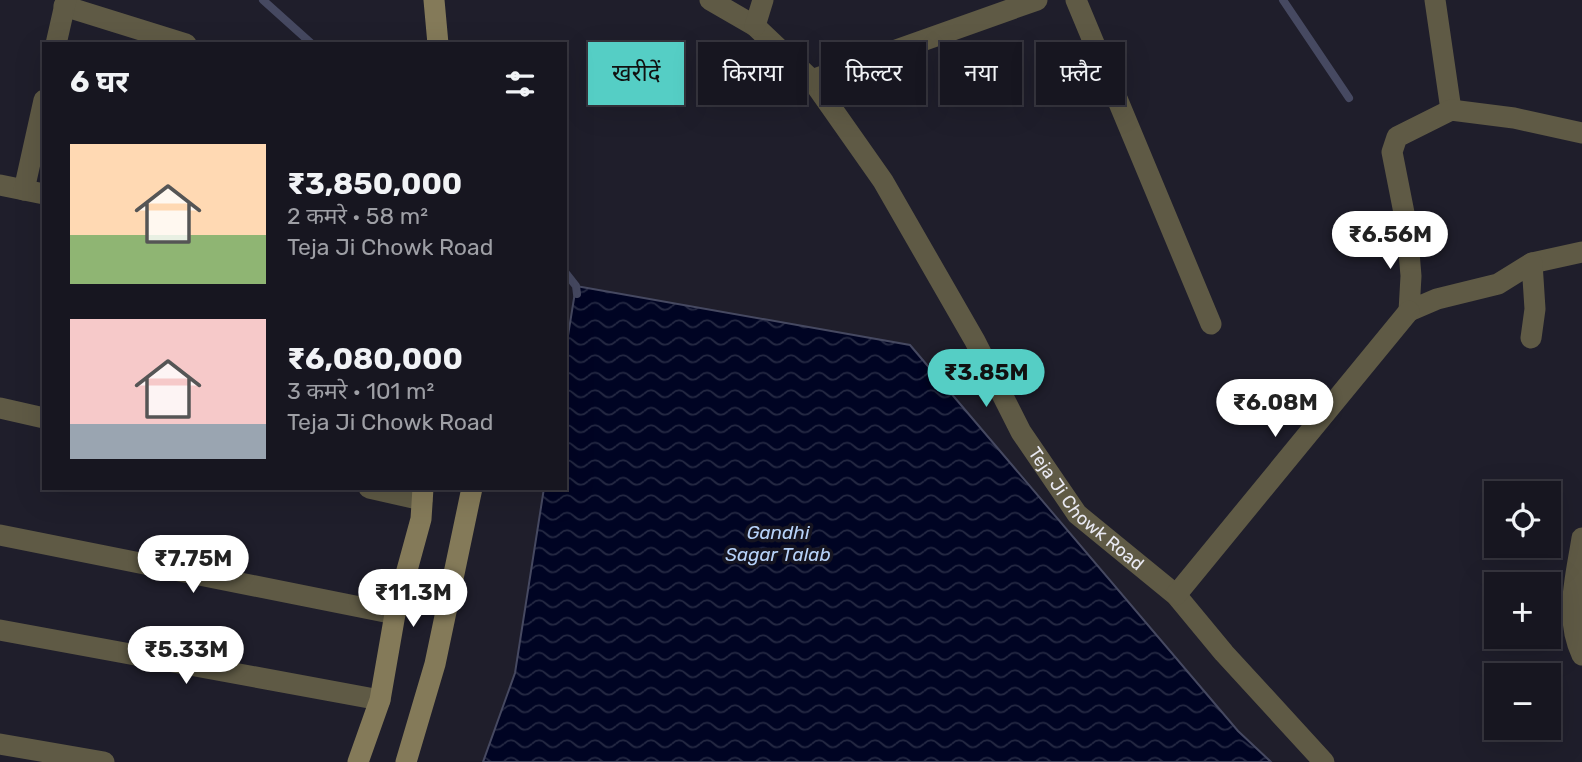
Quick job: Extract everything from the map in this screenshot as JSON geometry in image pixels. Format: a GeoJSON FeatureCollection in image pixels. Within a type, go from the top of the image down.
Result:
{"type":"FeatureCollection","features":[{"type":"Feature","properties":{"kind":"main road"},"geometry":{"type":"LineString","coordinates":[[435,0],[438,42]]}},
{"type":"Feature","properties":{"kind":"main road"},"geometry":{"type":"LineString","coordinates":[[406,762],[435,664],[472,490]]}},
{"type":"Feature","properties":{"kind":"main road"},"geometry":{"type":"LineString","coordinates":[[358,762],[380,700],[395,614],[421,519],[423,494]]}},
{"type":"Feature","properties":{"kind":"street","name":"Teja Ji Chowk Road"},"geometry":{"type":"LineString","coordinates":[[710,0],[755,26],[812,80],[883,181],[975,341],[1021,432],[1077,514],[1175,596],[1324,762]]}},
{"type":"Feature","properties":{"kind":"street"},"geometry":{"type":"LineString","coordinates":[[755,26],[764,0]]}},
{"type":"Feature","properties":{"kind":"street"},"geometry":{"type":"LineString","coordinates":[[812,80],[1037,0]]}},
{"type":"Feature","properties":{"kind":"street"},"geometry":{"type":"LineString","coordinates":[[1076,0],[1211,324]]}},
{"type":"Feature","properties":{"kind":"street"},"geometry":{"type":"LineString","coordinates":[[1435,0],[1451,110]]}},
{"type":"Feature","properties":{"kind":"street"},"geometry":{"type":"LineString","coordinates":[[56,42],[65,3],[180,42]]}},
{"type":"Feature","properties":{"kind":"street"},"geometry":{"type":"LineString","coordinates":[[1409,311],[1411,276],[1407,228],[1392,152],[1398,137],[1451,110],[1514,118],[1582,133]]}},
{"type":"Feature","properties":{"kind":"street"},"geometry":{"type":"LineString","coordinates":[[0,185],[34,192],[42,118]]}},
{"type":"Feature","properties":{"kind":"street"},"geometry":{"type":"LineString","coordinates":[[1175,596],[1409,311],[1437,299],[1498,284],[1532,263],[1582,252]]}},
{"type":"Feature","properties":{"kind":"street"},"geometry":{"type":"LineString","coordinates":[[1531,338],[1535,309],[1532,263]]}},
{"type":"Feature","properties":{"kind":"street"},"geometry":{"type":"LineString","coordinates":[[0,408],[42,418]]}},
{"type":"Feature","properties":{"kind":"street"},"geometry":{"type":"LineString","coordinates":[[387,490],[423,494]]}},
{"type":"Feature","properties":{"kind":"street"},"geometry":{"type":"LineString","coordinates":[[0,535],[395,614]]}},
{"type":"Feature","properties":{"kind":"street"},"geometry":{"type":"LineString","coordinates":[[1582,538],[1571,611],[1577,644],[1582,655]]}},
{"type":"Feature","properties":{"kind":"street"},"geometry":{"type":"LineString","coordinates":[[0,630],[380,700]]}},
{"type":"Feature","properties":{"kind":"street"},"geometry":{"type":"LineString","coordinates":[[0,744],[104,762]]}},
{"type":"Feature","properties":{"kind":"water","name":"Gandhi Sagar Talab"},"geometry":{"type":"Polygon","coordinates":[[[576,286],[910,345],[1238,731],[1271,762],[483,762],[515,673],[544,490],[567,490],[567,342],[576,286]]]}},
{"type":"Feature","properties":{"kind":"waterway"},"geometry":{"type":"LineString","coordinates":[[263,0],[310,42]]}},
{"type":"Feature","properties":{"kind":"waterway"},"geometry":{"type":"LineString","coordinates":[[1283,0],[1349,98]]}},
{"type":"Feature","properties":{"kind":"waterway"},"geometry":{"type":"LineString","coordinates":[[567,275],[576,286],[577,294]]}}]}
